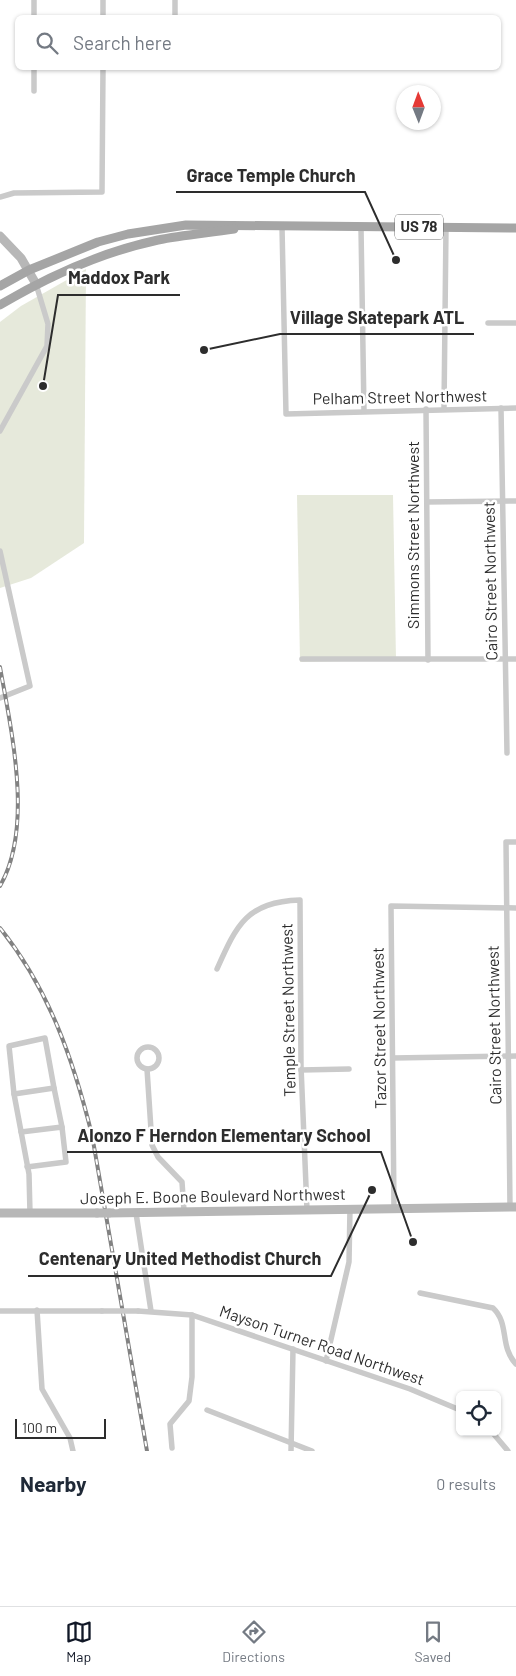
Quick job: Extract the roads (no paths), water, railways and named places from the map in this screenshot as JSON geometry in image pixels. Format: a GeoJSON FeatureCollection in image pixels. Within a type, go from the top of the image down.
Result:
{"type":"FeatureCollection","features":[{"type":"Feature","properties":{"kind":"main road","name":"US 78"},"geometry":{"type":"LineString","coordinates":[[0,286],[29,270],[88,245],[162,228],[215,224],[282,228],[516,228]]}},
{"type":"Feature","properties":{"kind":"main road","name":"US 78"},"geometry":{"type":"LineString","coordinates":[[0,305],[36,284],[92,259],[158,240],[246,227]]}},
{"type":"Feature","properties":{"kind":"main road"},"geometry":{"type":"LineString","coordinates":[[0,236],[29,270],[36,284]]}},
{"type":"Feature","properties":{"kind":"main road","name":"Joseph E. Boone Boulevard Northwest"},"geometry":{"type":"LineString","coordinates":[[0,1213],[136,1213],[513,1207]]}},
{"type":"Feature","properties":{"kind":"street"},"geometry":{"type":"LineString","coordinates":[[34,0],[34,15]]}},
{"type":"Feature","properties":{"kind":"street"},"geometry":{"type":"LineString","coordinates":[[103,0],[103,15]]}},
{"type":"Feature","properties":{"kind":"street"},"geometry":{"type":"LineString","coordinates":[[174,0],[175,15]]}},
{"type":"Feature","properties":{"kind":"street"},"geometry":{"type":"LineString","coordinates":[[34,70],[34,91]]}},
{"type":"Feature","properties":{"kind":"street"},"geometry":{"type":"LineString","coordinates":[[0,197],[21,193],[102,192],[103,70]]}},
{"type":"Feature","properties":{"kind":"street"},"geometry":{"type":"LineString","coordinates":[[444,409],[446,227]]}},
{"type":"Feature","properties":{"kind":"street","name":"Pelham Street Northwest"},"geometry":{"type":"LineString","coordinates":[[282,228],[286,414],[516,408]]}},
{"type":"Feature","properties":{"kind":"street"},"geometry":{"type":"LineString","coordinates":[[362,228],[364,411]]}},
{"type":"Feature","properties":{"kind":"street"},"geometry":{"type":"LineString","coordinates":[[0,431],[47,346],[48,324],[36,284]]}},
{"type":"Feature","properties":{"kind":"street"},"geometry":{"type":"LineString","coordinates":[[488,323],[516,323]]}},
{"type":"Feature","properties":{"kind":"street","name":"Cairo Street Northwest"},"geometry":{"type":"LineString","coordinates":[[501,408],[507,753]]}},
{"type":"Feature","properties":{"kind":"street","name":"Simmons Street Northwest"},"geometry":{"type":"LineString","coordinates":[[426,409],[428,660]]}},
{"type":"Feature","properties":{"kind":"street"},"geometry":{"type":"LineString","coordinates":[[427,502],[516,501]]}},
{"type":"Feature","properties":{"kind":"street"},"geometry":{"type":"LineString","coordinates":[[0,551],[30,686],[0,698]]}},
{"type":"Feature","properties":{"kind":"street"},"geometry":{"type":"LineString","coordinates":[[302,659],[516,659]]}},
{"type":"Feature","properties":{"kind":"street","name":"Cairo Street Northwest"},"geometry":{"type":"LineString","coordinates":[[513,1207],[509,1125],[506,842],[516,842]]}},
{"type":"Feature","properties":{"kind":"street","name":"Temple Street Northwest"},"geometry":{"type":"LineString","coordinates":[[217,969],[234,931],[249,914],[272,903],[300,900],[301,1070],[308,1210]]}},
{"type":"Feature","properties":{"kind":"street","name":"Tazor Street Northwest"},"geometry":{"type":"LineString","coordinates":[[394,1209],[391,906],[506,908]]}},
{"type":"Feature","properties":{"kind":"street"},"geometry":{"type":"LineString","coordinates":[[506,908],[516,908]]}},
{"type":"Feature","properties":{"kind":"street"},"geometry":{"type":"LineString","coordinates":[[28,1167],[66,1162],[62,1127],[45,1038],[9,1046],[14,1094],[28,1167],[30,1213]]}},
{"type":"Feature","properties":{"kind":"street"},"geometry":{"type":"LineString","coordinates":[[393,1058],[516,1056]]}},
{"type":"Feature","properties":{"kind":"street"},"geometry":{"type":"LineString","coordinates":[[147,1068],[152,1145],[158,1157],[182,1182],[184,1212]]}},
{"type":"Feature","properties":{"kind":"street"},"geometry":{"type":"LineString","coordinates":[[301,1070],[349,1069]]}},
{"type":"Feature","properties":{"kind":"street"},"geometry":{"type":"LineString","coordinates":[[14,1094],[54,1088]]}},
{"type":"Feature","properties":{"kind":"street"},"geometry":{"type":"LineString","coordinates":[[509,1125],[516,1125]]}},
{"type":"Feature","properties":{"kind":"street"},"geometry":{"type":"LineString","coordinates":[[21,1132],[62,1127]]}},
{"type":"Feature","properties":{"kind":"street"},"geometry":{"type":"LineString","coordinates":[[326,1361],[349,1262],[350,1209]]}},
{"type":"Feature","properties":{"kind":"street"},"geometry":{"type":"LineString","coordinates":[[136,1213],[151,1311]]}},
{"type":"Feature","properties":{"kind":"street"},"geometry":{"type":"LineString","coordinates":[[420,1293],[493,1308],[501,1318],[504,1346],[516,1364]]}},
{"type":"Feature","properties":{"kind":"street"},"geometry":{"type":"LineString","coordinates":[[37,1310],[42,1389],[70,1438],[72,1451]]}},
{"type":"Feature","properties":{"kind":"street","name":"Mayson Turner Road Northwest"},"geometry":{"type":"LineString","coordinates":[[0,1311],[151,1311],[192,1315],[410,1389],[456,1408]]}},
{"type":"Feature","properties":{"kind":"street"},"geometry":{"type":"LineString","coordinates":[[172,1448],[170,1424],[187,1406],[190,1396],[192,1377],[192,1315]]}},
{"type":"Feature","properties":{"kind":"street"},"geometry":{"type":"LineString","coordinates":[[292,1451],[293,1349]]}},
{"type":"Feature","properties":{"kind":"street"},"geometry":{"type":"LineString","coordinates":[[208,1410],[312,1451]]}},
{"type":"Feature","properties":{"kind":"street"},"geometry":{"type":"LineString","coordinates":[[495,1436],[508,1451]]}},
{"type":"Feature","properties":{"kind":"railway"},"geometry":{"type":"LineString","coordinates":[[0,667],[14,748],[18,807],[16,836],[10,862],[0,886]]}},
{"type":"Feature","properties":{"kind":"railway"},"geometry":{"type":"LineString","coordinates":[[0,928],[17,951],[46,1000],[67,1052],[85,1107],[92,1135],[147,1451]]}},
{"type":"Feature","properties":{"kind":"place","name":"Grace Temple Church"},"geometry":{"type":"Point","coordinates":[396,260]}},
{"type":"Feature","properties":{"kind":"place","name":"Village Skatepark ATL"},"geometry":{"type":"Point","coordinates":[204,350]}},
{"type":"Feature","properties":{"kind":"place","name":"Maddox Park"},"geometry":{"type":"Point","coordinates":[43,386]}},
{"type":"Feature","properties":{"kind":"place","name":"Centenary United Methodist Church"},"geometry":{"type":"Point","coordinates":[372,1190]}},
{"type":"Feature","properties":{"kind":"place","name":"Alonzo F Herndon Elementary School"},"geometry":{"type":"Point","coordinates":[413,1242]}}]}
